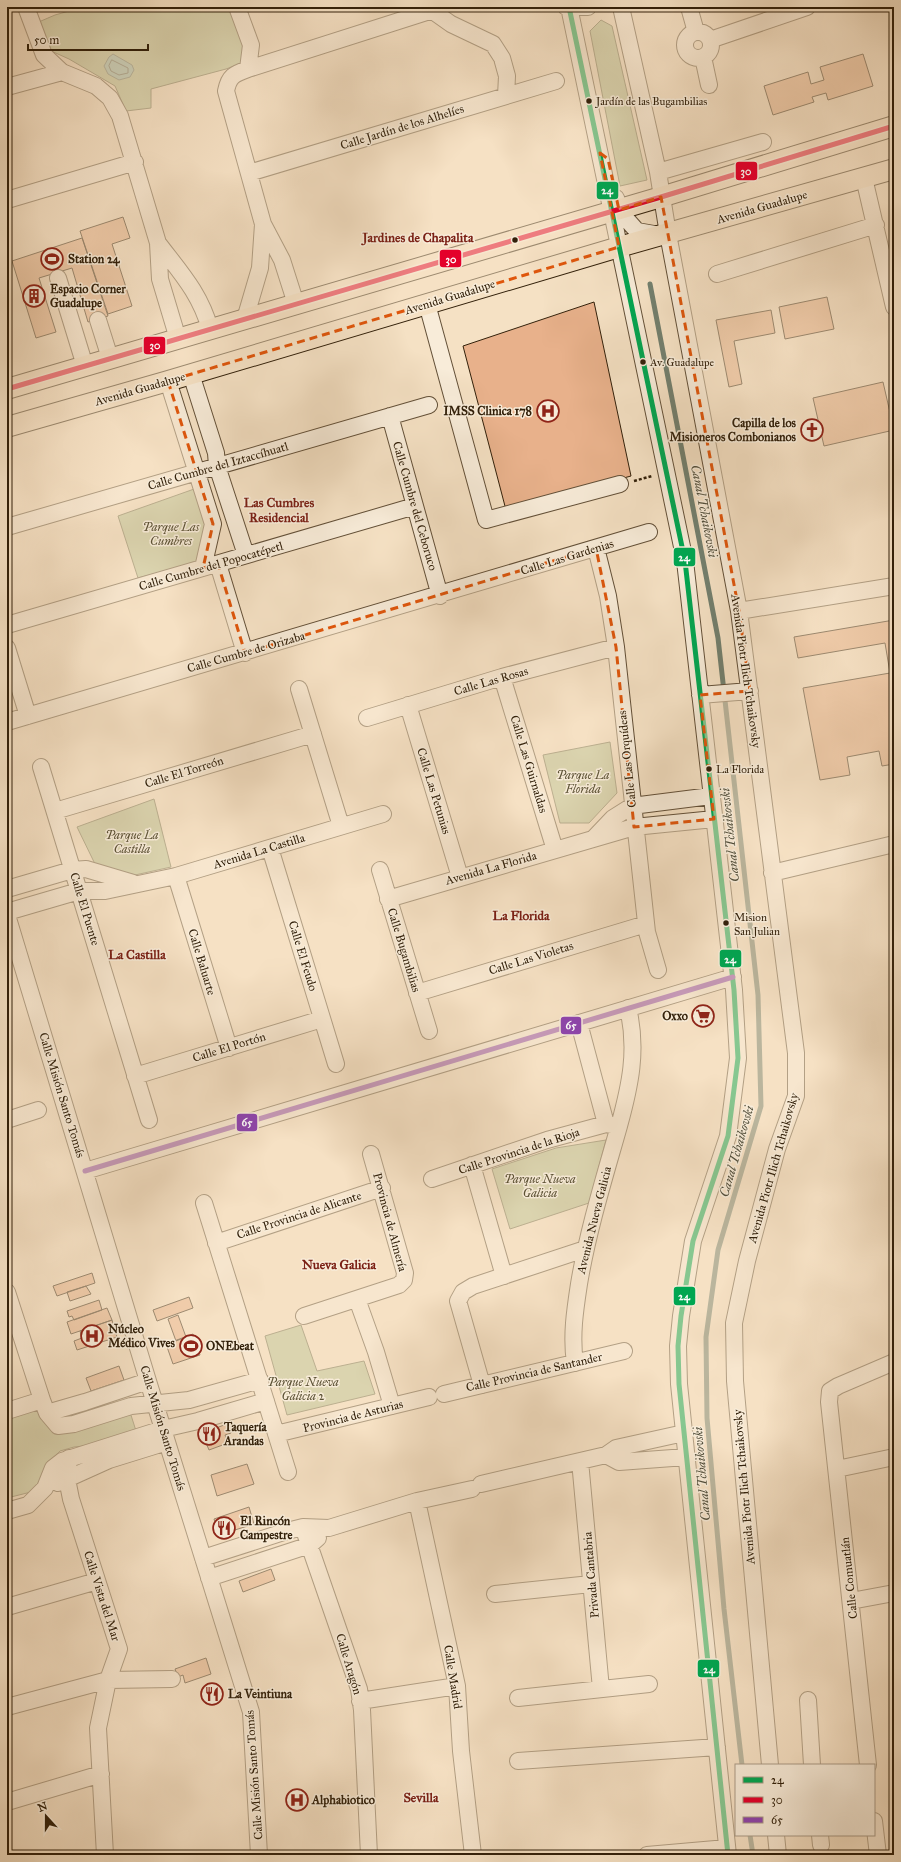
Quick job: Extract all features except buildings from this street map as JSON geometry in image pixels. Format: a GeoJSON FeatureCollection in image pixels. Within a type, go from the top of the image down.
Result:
{"type":"FeatureCollection","features":[{"type":"Feature","properties":{"kind":"main road"},"geometry":{"type":"LineString","coordinates":[[7,389],[661,197],[894,126]]}},
{"type":"Feature","properties":{"kind":"main road","name":"Avenida Guadalupe"},"geometry":{"type":"LineString","coordinates":[[7,426],[168,381],[619,247],[666,235],[894,169]]}},
{"type":"Feature","properties":{"kind":"street"},"geometry":{"type":"LineString","coordinates":[[26,7],[44,55],[62,72],[96,86],[110,98],[120,116],[158,243],[160,279],[178,338]]}},
{"type":"Feature","properties":{"kind":"street"},"geometry":{"type":"LineString","coordinates":[[237,7],[251,45],[248,69]]}},
{"type":"Feature","properties":{"kind":"street"},"geometry":{"type":"LineString","coordinates":[[588,7],[568,7],[600,153],[616,210],[619,247],[685,561],[707,695],[711,796],[732,977],[738,1058],[728,1136],[693,1241],[681,1316],[678,1346],[679,1384],[686,1457],[727,1851],[647,1855]]}},
{"type":"Feature","properties":{"kind":"street","name":"Avenida Piotr Ilich Tchaikovsky"},"geometry":{"type":"LineString","coordinates":[[621,7],[658,172],[666,235],[739,611],[796,1053],[796,1096],[777,1149],[747,1261],[734,1323],[735,1381],[770,1764]]}},
{"type":"Feature","properties":{"kind":"street"},"geometry":{"type":"LineString","coordinates":[[689,7],[696,32]]}},
{"type":"Feature","properties":{"kind":"street"},"geometry":{"type":"LineString","coordinates":[[710,40],[807,7]]}},
{"type":"Feature","properties":{"kind":"street"},"geometry":{"type":"LineString","coordinates":[[296,304],[282,260],[263,224],[226,91],[228,81],[235,74],[428,9],[451,24],[493,44],[502,58],[507,76],[506,96]]}},
{"type":"Feature","properties":{"kind":"street"},"geometry":{"type":"LineString","coordinates":[[692,33],[705,33],[710,40],[710,52],[703,57],[690,55],[686,48],[686,40],[692,33]]}},
{"type":"Feature","properties":{"kind":"street"},"geometry":{"type":"LineString","coordinates":[[703,57],[709,85]]}},
{"type":"Feature","properties":{"kind":"street"},"geometry":{"type":"LineString","coordinates":[[7,87],[62,72]]}},
{"type":"Feature","properties":{"kind":"street","name":"Calle Jardín de los Alhelíes"},"geometry":{"type":"LineString","coordinates":[[249,173],[556,81]]}},
{"type":"Feature","properties":{"kind":"street"},"geometry":{"type":"LineString","coordinates":[[658,172],[763,142]]}},
{"type":"Feature","properties":{"kind":"street"},"geometry":{"type":"LineString","coordinates":[[7,200],[135,162]]}},
{"type":"Feature","properties":{"kind":"street"},"geometry":{"type":"LineString","coordinates":[[864,178],[894,307]]}},
{"type":"Feature","properties":{"kind":"street"},"geometry":{"type":"LineString","coordinates":[[616,210],[637,231],[666,235]]}},
{"type":"Feature","properties":{"kind":"street"},"geometry":{"type":"LineString","coordinates":[[245,319],[260,268],[263,224]]}},
{"type":"Feature","properties":{"kind":"street"},"geometry":{"type":"LineString","coordinates":[[717,274],[876,225]]}},
{"type":"Feature","properties":{"kind":"street"},"geometry":{"type":"LineString","coordinates":[[158,243],[194,290],[204,309],[210,329]]}},
{"type":"Feature","properties":{"kind":"street"},"geometry":{"type":"LineString","coordinates":[[58,278],[85,366]]}},
{"type":"Feature","properties":{"kind":"street"},"geometry":{"type":"LineString","coordinates":[[427,304],[486,520],[620,484]]}},
{"type":"Feature","properties":{"kind":"street"},"geometry":{"type":"LineString","coordinates":[[98,320],[110,358]]}},
{"type":"Feature","properties":{"kind":"street"},"geometry":{"type":"LineString","coordinates":[[191,374],[216,453],[217,466],[246,555]]}},
{"type":"Feature","properties":{"kind":"street"},"geometry":{"type":"LineString","coordinates":[[168,381],[213,524],[210,566],[245,653]]}},
{"type":"Feature","properties":{"kind":"street","name":"Calle Cumbre del Iztaccíhuatl"},"geometry":{"type":"LineString","coordinates":[[7,527],[429,405]]}},
{"type":"Feature","properties":{"kind":"street","name":"Calle Cumbre del Ceboruco"},"geometry":{"type":"LineString","coordinates":[[390,416],[440,596]]}},
{"type":"Feature","properties":{"kind":"street","name":"Calle Cumbre del Popocatépetl"},"geometry":{"type":"LineString","coordinates":[[7,625],[415,506]]}},
{"type":"Feature","properties":{"kind":"street"},"geometry":{"type":"LineString","coordinates":[[213,524],[234,518]]}},
{"type":"Feature","properties":{"kind":"street","name":"Calle Las Gardenias"},"geometry":{"type":"LineString","coordinates":[[485,582],[649,532]]}},
{"type":"Feature","properties":{"kind":"street","name":"Calle Las Orquídeas"},"geometry":{"type":"LineString","coordinates":[[596,548],[608,596],[616,647],[634,827],[646,924],[658,970]]}},
{"type":"Feature","properties":{"kind":"street","name":"Calle Cumbre de Orizaba"},"geometry":{"type":"LineString","coordinates":[[7,722],[485,582]]}},
{"type":"Feature","properties":{"kind":"street"},"geometry":{"type":"LineString","coordinates":[[739,611],[894,586]]}},
{"type":"Feature","properties":{"kind":"street","name":"Calle Las Rosas"},"geometry":{"type":"LineString","coordinates":[[366,718],[502,677],[616,647]]}},
{"type":"Feature","properties":{"kind":"street"},"geometry":{"type":"LineString","coordinates":[[7,648],[28,716]]}},
{"type":"Feature","properties":{"kind":"street","name":"Calle Las Guirnaldas"},"geometry":{"type":"LineString","coordinates":[[502,677],[555,850]]}},
{"type":"Feature","properties":{"kind":"street"},"geometry":{"type":"LineString","coordinates":[[299,689],[341,826]]}},
{"type":"Feature","properties":{"kind":"street"},"geometry":{"type":"LineString","coordinates":[[707,695],[750,692]]}},
{"type":"Feature","properties":{"kind":"street","name":"Calle Las Petunias"},"geometry":{"type":"LineString","coordinates":[[408,705],[460,877]]}},
{"type":"Feature","properties":{"kind":"street","name":"Calle El Torreón"},"geometry":{"type":"LineString","coordinates":[[54,811],[313,734]]}},
{"type":"Feature","properties":{"kind":"street","name":"Calle El Puente"},"geometry":{"type":"LineString","coordinates":[[41,767],[149,1120]]}},
{"type":"Feature","properties":{"kind":"street","name":"Avenida La Florida"},"geometry":{"type":"LineString","coordinates":[[594,838],[613,818],[632,806],[711,796]]}},
{"type":"Feature","properties":{"kind":"street","name":"Avenida La Castilla"},"geometry":{"type":"LineString","coordinates":[[7,912],[79,891],[105,891],[135,883],[176,876],[382,814]]}},
{"type":"Feature","properties":{"kind":"street","name":"Avenida La Florida"},"geometry":{"type":"LineString","coordinates":[[388,898],[634,827],[714,819]]}},
{"type":"Feature","properties":{"kind":"street"},"geometry":{"type":"LineString","coordinates":[[772,873],[894,844]]}},
{"type":"Feature","properties":{"kind":"street","name":"Calle El Feudo"},"geometry":{"type":"LineString","coordinates":[[270,848],[336,1064]]}},
{"type":"Feature","properties":{"kind":"street","name":"Avenida La Castilla"},"geometry":{"type":"LineString","coordinates":[[7,889],[72,870],[92,870],[135,883]]}},
{"type":"Feature","properties":{"kind":"street","name":"Calle Bugambilias"},"geometry":{"type":"LineString","coordinates":[[380,870],[429,1031]]}},
{"type":"Feature","properties":{"kind":"street","name":"Calle Baluarte"},"geometry":{"type":"LineString","coordinates":[[176,876],[229,1048]]}},
{"type":"Feature","properties":{"kind":"street","name":"Calle Misión Santo Tomás"},"geometry":{"type":"LineString","coordinates":[[7,915],[202,1558],[251,1712],[259,1855]]}},
{"type":"Feature","properties":{"kind":"street","name":"Calle Las Violetas"},"geometry":{"type":"LineString","coordinates":[[417,992],[646,924]]}},
{"type":"Feature","properties":{"kind":"street"},"geometry":{"type":"LineString","coordinates":[[85,1171],[732,977]]}},
{"type":"Feature","properties":{"kind":"street","name":"Avenida Nueva Galicia"},"geometry":{"type":"LineString","coordinates":[[575,1363],[572,1346],[573,1333],[576,1300],[585,1249],[612,1125],[629,1092],[632,1071],[632,1033],[628,1008]]}},
{"type":"Feature","properties":{"kind":"street","name":"Calle El Portón"},"geometry":{"type":"LineString","coordinates":[[135,1076],[322,1019]]}},
{"type":"Feature","properties":{"kind":"street","name":"Avenida Nueva Galicia"},"geometry":{"type":"LineString","coordinates":[[579,1023],[612,1125]]}},
{"type":"Feature","properties":{"kind":"street"},"geometry":{"type":"LineString","coordinates":[[7,1120],[38,1110]]}},
{"type":"Feature","properties":{"kind":"street","name":"Calle Provincia de la Rioja"},"geometry":{"type":"LineString","coordinates":[[432,1179],[547,1140],[612,1125]]}},
{"type":"Feature","properties":{"kind":"street","name":"Provincia de Almería"},"geometry":{"type":"LineString","coordinates":[[304,1316],[399,1285],[404,1280],[405,1273],[382,1188],[371,1154]]}},
{"type":"Feature","properties":{"kind":"street"},"geometry":{"type":"LineString","coordinates":[[472,1165],[504,1276]]}},
{"type":"Feature","properties":{"kind":"street","name":"Calle Provincia de Alicante"},"geometry":{"type":"LineString","coordinates":[[216,1242],[382,1188]]}},
{"type":"Feature","properties":{"kind":"street"},"geometry":{"type":"LineString","coordinates":[[204,1203],[288,1472]]}},
{"type":"Feature","properties":{"kind":"street"},"geometry":{"type":"LineString","coordinates":[[482,1385],[458,1301],[463,1292],[473,1286],[585,1249]]}},
{"type":"Feature","properties":{"kind":"street"},"geometry":{"type":"LineString","coordinates":[[7,1292],[10,1314],[44,1406],[58,1426],[74,1424],[131,1406],[189,1400],[260,1380]]}},
{"type":"Feature","properties":{"kind":"street"},"geometry":{"type":"LineString","coordinates":[[357,1299],[376,1352],[392,1406]]}},
{"type":"Feature","properties":{"kind":"street","name":"Calle Provincia de Santander"},"geometry":{"type":"LineString","coordinates":[[437,1396],[624,1350]]}},
{"type":"Feature","properties":{"kind":"street","name":"Calle Comuatlán"},"geometry":{"type":"LineString","coordinates":[[868,1764],[829,1402],[830,1391],[838,1386],[894,1362]]}},
{"type":"Feature","properties":{"kind":"street"},"geometry":{"type":"LineString","coordinates":[[7,1411],[85,1402],[148,1381]]}},
{"type":"Feature","properties":{"kind":"street","name":"Provincia de Asturias"},"geometry":{"type":"LineString","coordinates":[[276,1434],[437,1396]]}},
{"type":"Feature","properties":{"kind":"street"},"geometry":{"type":"LineString","coordinates":[[7,1511],[28,1505],[45,1488],[165,1435],[198,1421],[266,1401]]}},
{"type":"Feature","properties":{"kind":"street"},"geometry":{"type":"LineString","coordinates":[[202,1558],[304,1527],[329,1528],[417,1501],[606,1455],[616,1448],[684,1433]]}},
{"type":"Feature","properties":{"kind":"street"},"geometry":{"type":"LineString","coordinates":[[45,1488],[53,1468],[57,1464],[69,1458],[165,1435]]}},
{"type":"Feature","properties":{"kind":"street"},"geometry":{"type":"LineString","coordinates":[[606,1455],[620,1462],[686,1457]]}},
{"type":"Feature","properties":{"kind":"street"},"geometry":{"type":"LineString","coordinates":[[837,1469],[894,1457]]}},
{"type":"Feature","properties":{"kind":"street","name":"Calle Vista del Mar"},"geometry":{"type":"LineString","coordinates":[[69,1458],[67,1479],[71,1499],[119,1649],[108,1680],[98,1728],[105,1855]]}},
{"type":"Feature","properties":{"kind":"street","name":"Privada Cantabria"},"geometry":{"type":"LineString","coordinates":[[580,1461],[602,1689]]}},
{"type":"Feature","properties":{"kind":"street","name":"Calle Madrid"},"geometry":{"type":"LineString","coordinates":[[417,1501],[457,1686],[461,1751],[473,1855]]}},
{"type":"Feature","properties":{"kind":"street","name":"Calle Aragón"},"geometry":{"type":"LineString","coordinates":[[304,1527],[359,1690],[369,1855]]}},
{"type":"Feature","properties":{"kind":"street"},"geometry":{"type":"LineString","coordinates":[[209,1578],[310,1545],[329,1528]]}},
{"type":"Feature","properties":{"kind":"street"},"geometry":{"type":"LineString","coordinates":[[7,1608],[98,1581]]}},
{"type":"Feature","properties":{"kind":"street"},"geometry":{"type":"LineString","coordinates":[[495,1594],[591,1584]]}},
{"type":"Feature","properties":{"kind":"street"},"geometry":{"type":"LineString","coordinates":[[851,1602],[894,1593]]}},
{"type":"Feature","properties":{"kind":"street"},"geometry":{"type":"LineString","coordinates":[[7,1707],[108,1680],[172,1679]]}},
{"type":"Feature","properties":{"kind":"street"},"geometry":{"type":"LineString","coordinates":[[518,1698],[649,1684]]}},
{"type":"Feature","properties":{"kind":"street"},"geometry":{"type":"LineString","coordinates":[[360,1701],[457,1686]]}},
{"type":"Feature","properties":{"kind":"street"},"geometry":{"type":"LineString","coordinates":[[808,1700],[812,1764]]}},
{"type":"Feature","properties":{"kind":"street"},"geometry":{"type":"LineString","coordinates":[[518,1762],[717,1746]]}},
{"type":"Feature","properties":{"kind":"street"},"geometry":{"type":"LineString","coordinates":[[7,1802],[101,1774]]}},
{"type":"Feature","properties":{"kind":"street"},"geometry":{"type":"LineString","coordinates":[[875,1830],[878,1855]]}},
{"type":"Feature","properties":{"kind":"street"},"geometry":{"type":"LineString","coordinates":[[776,1836],[778,1855]]}},
{"type":"Feature","properties":{"kind":"path"},"geometry":{"type":"LineString","coordinates":[[620,484],[666,472]]}},
{"type":"Feature","properties":{"kind":"highlighted area"},"geometry":{"type":"Polygon","coordinates":[[[600,153],[608,159],[619,210],[661,197],[739,611],[750,691],[700,695],[714,819],[634,827],[616,647],[596,548],[245,653],[218,564],[203,568],[213,524],[168,381],[619,247],[600,153]]]}},
{"type":"Feature","properties":{"kind":"green space"},"geometry":{"type":"Polygon","coordinates":[[[83,7],[235,7],[249,44],[242,63],[226,69],[151,89],[151,108],[126,111],[115,86],[69,59],[49,50],[34,24],[55,15],[83,7]]]}},
{"type":"Feature","properties":{"kind":"green space"},"geometry":{"type":"Polygon","coordinates":[[[601,20],[612,26],[647,180],[620,186],[590,31],[601,20]]]}},
{"type":"Feature","properties":{"kind":"green space","name":"Parque Las Cumbres"},"geometry":{"type":"Polygon","coordinates":[[[197,488],[210,525],[197,562],[138,578],[118,516],[197,488]]]}},
{"type":"Feature","properties":{"kind":"green space","name":"Parque La Florida"},"geometry":{"type":"Polygon","coordinates":[[[610,742],[617,793],[589,823],[560,823],[543,755],[610,742]]]}},
{"type":"Feature","properties":{"kind":"green space","name":"Parque La Castilla"},"geometry":{"type":"Polygon","coordinates":[[[154,799],[171,867],[135,875],[95,864],[77,827],[154,799]]]}},
{"type":"Feature","properties":{"kind":"green space","name":"Parque Nueva Galicia"},"geometry":{"type":"Polygon","coordinates":[[[606,1140],[589,1203],[510,1229],[492,1169],[556,1148],[606,1140]]]}},
{"type":"Feature","properties":{"kind":"green space","name":"Parque Nueva Galicia 2"},"geometry":{"type":"Polygon","coordinates":[[[301,1325],[317,1371],[364,1361],[375,1394],[287,1415],[265,1336],[301,1325]]]}},
{"type":"Feature","properties":{"kind":"green space"},"geometry":{"type":"Polygon","coordinates":[[[41,1408],[50,1420],[130,1412],[137,1434],[103,1444],[74,1447],[60,1451],[45,1467],[40,1483],[31,1492],[7,1498],[7,1419],[41,1408]]]}},
{"type":"Feature","properties":{"kind":"water"},"geometry":{"type":"Polygon","coordinates":[[[113,54],[132,65],[134,70],[130,77],[119,80],[108,74],[104,66],[109,57],[113,54]]]}},
{"type":"Feature","properties":{"kind":"waterway","name":"Canal Tchaikovski"},"geometry":{"type":"LineString","coordinates":[[650,284],[718,638],[758,995],[761,1106],[718,1250],[706,1337],[707,1418],[724,1609],[742,1764]]}},
{"type":"Feature","properties":{"kind":"waterway","name":"Canal Tchaikovski"},"geometry":{"type":"LineString","coordinates":[[750,1836],[753,1855]]}},
{"type":"Feature","properties":{"kind":"transit line","name":"24"},"geometry":{"type":"LineString","coordinates":[[569,7],[685,561],[734,990],[738,1058],[728,1136],[693,1241],[681,1316],[678,1346],[679,1384],[728,1855]]}},
{"type":"Feature","properties":{"kind":"transit line","name":"30"},"geometry":{"type":"LineString","coordinates":[[7,389],[661,197],[894,126]]}},
{"type":"Feature","properties":{"kind":"transit line","name":"65"},"geometry":{"type":"LineString","coordinates":[[85,1171],[733,977]]}},
{"type":"Feature","properties":{"kind":"place","name":"Jardín de las Bugambilias"},"geometry":{"type":"Point","coordinates":[589,101]}},
{"type":"Feature","properties":{"kind":"place","name":"Station 24"},"geometry":{"type":"Point","coordinates":[52,259]}},
{"type":"Feature","properties":{"kind":"place","name":"Espacio Corner Guadalupe"},"geometry":{"type":"Point","coordinates":[34,296]}},
{"type":"Feature","properties":{"kind":"place","name":"Av. Guadalupe"},"geometry":{"type":"Point","coordinates":[643,362]}},
{"type":"Feature","properties":{"kind":"place","name":"IMSS Clinica 178"},"geometry":{"type":"Point","coordinates":[548,411]}},
{"type":"Feature","properties":{"kind":"place","name":"Capilla de los Misioneros Combonianos"},"geometry":{"type":"Point","coordinates":[812,430]}},
{"type":"Feature","properties":{"kind":"place","name":"La Florida"},"geometry":{"type":"Point","coordinates":[709,769]}},
{"type":"Feature","properties":{"kind":"place","name":"Mision San Julian"},"geometry":{"type":"Point","coordinates":[726,923]}},
{"type":"Feature","properties":{"kind":"place","name":"Oxxo"},"geometry":{"type":"Point","coordinates":[703,1016]}},
{"type":"Feature","properties":{"kind":"place","name":"Núcleo Médico Vives"},"geometry":{"type":"Point","coordinates":[92,1336]}},
{"type":"Feature","properties":{"kind":"place","name":"ONEbeat"},"geometry":{"type":"Point","coordinates":[191,1346]}},
{"type":"Feature","properties":{"kind":"place","name":"Taquería Arandas"},"geometry":{"type":"Point","coordinates":[209,1434]}},
{"type":"Feature","properties":{"kind":"place","name":"El Rincón Campestre"},"geometry":{"type":"Point","coordinates":[224,1528]}},
{"type":"Feature","properties":{"kind":"place","name":"La Veintiuna"},"geometry":{"type":"Point","coordinates":[212,1694]}},
{"type":"Feature","properties":{"kind":"place","name":"Alphabiotico"},"geometry":{"type":"Point","coordinates":[297,1800]}},
{"type":"Feature","properties":{"kind":"district","name":"Jardines de Chapalita"},"geometry":{"type":"Point","coordinates":[418,237]}},
{"type":"Feature","properties":{"kind":"district","name":"Las Cumbres Residencial"},"geometry":{"type":"Point","coordinates":[279,510]}},
{"type":"Feature","properties":{"kind":"district","name":"La Florida"},"geometry":{"type":"Point","coordinates":[521,915]}},
{"type":"Feature","properties":{"kind":"district","name":"La Castilla"},"geometry":{"type":"Point","coordinates":[137,954]}},
{"type":"Feature","properties":{"kind":"district","name":"Nueva Galicia"},"geometry":{"type":"Point","coordinates":[339,1264]}},
{"type":"Feature","properties":{"kind":"district","name":"Sevilla"},"geometry":{"type":"Point","coordinates":[421,1797]}}]}
